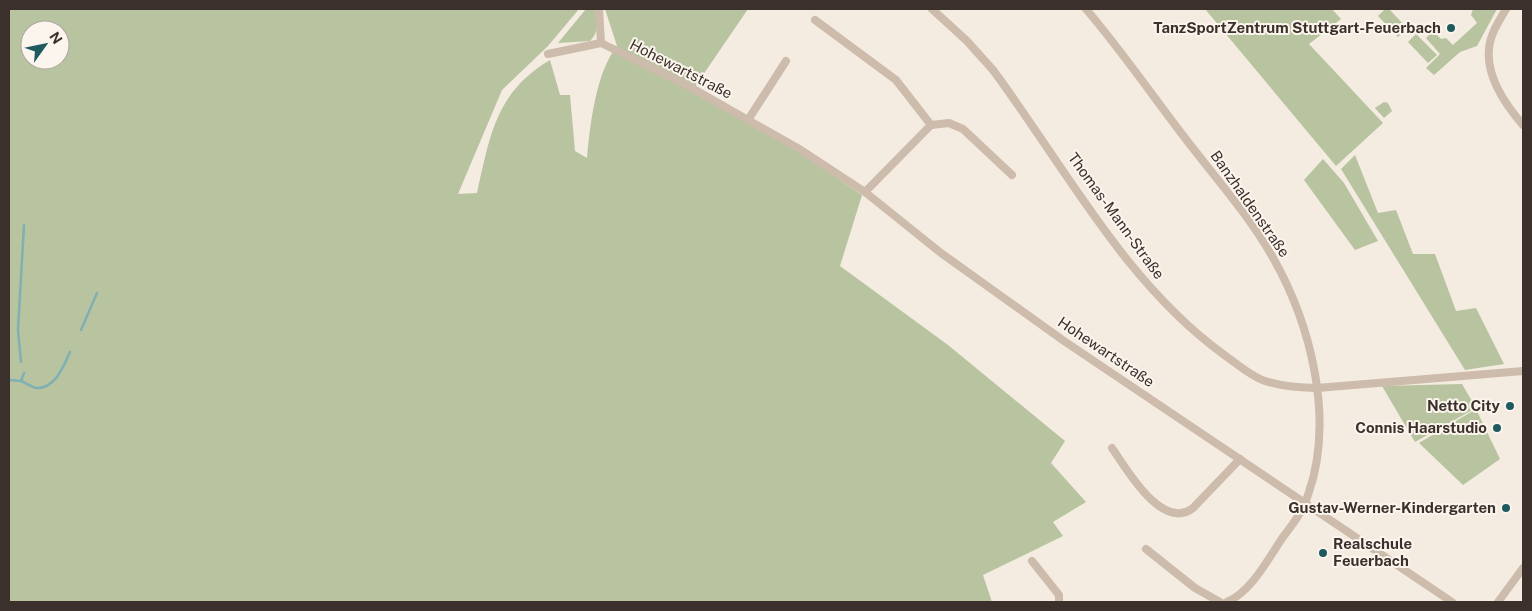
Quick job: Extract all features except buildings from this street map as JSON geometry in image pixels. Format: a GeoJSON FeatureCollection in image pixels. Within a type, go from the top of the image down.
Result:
{"type":"FeatureCollection","features":[{"type":"Feature","properties":{"kind":"street"},"geometry":{"type":"LineString","coordinates":[[548,54],[601,43],[598,9]]}},
{"type":"Feature","properties":{"kind":"street","name":"Thomas-Mann-Straße"},"geometry":{"type":"LineString","coordinates":[[932,9],[967,41],[993,70],[1112,240],[1144,281],[1182,323],[1242,368],[1263,381],[1299,388],[1317,388],[1523,371]]}},
{"type":"Feature","properties":{"kind":"street","name":"Banzhaldenstraße"},"geometry":{"type":"LineString","coordinates":[[1086,9],[1253,227],[1272,256],[1288,286],[1303,323],[1311,351],[1317,388],[1319,417],[1315,466],[1304,504],[1250,584],[1238,597],[1227,602]]}},
{"type":"Feature","properties":{"kind":"street"},"geometry":{"type":"LineString","coordinates":[[1506,9],[1493,33],[1488,60],[1503,99],[1523,125]]}},
{"type":"Feature","properties":{"kind":"street"},"geometry":{"type":"LineString","coordinates":[[815,20],[896,80],[931,125]]}},
{"type":"Feature","properties":{"kind":"street","name":"Hohewartstraße"},"geometry":{"type":"LineString","coordinates":[[601,43],[683,83],[801,150],[865,192],[941,253],[1064,341],[1452,602]]}},
{"type":"Feature","properties":{"kind":"street"},"geometry":{"type":"LineString","coordinates":[[748,120],[786,62]]}},
{"type":"Feature","properties":{"kind":"street"},"geometry":{"type":"LineString","coordinates":[[865,192],[931,125],[949,123],[963,129],[1012,175]]}},
{"type":"Feature","properties":{"kind":"street"},"geometry":{"type":"LineString","coordinates":[[1112,448],[1149,498],[1164,509],[1177,513],[1186,513],[1193,508],[1240,459]]}},
{"type":"Feature","properties":{"kind":"street"},"geometry":{"type":"LineString","coordinates":[[1146,549],[1195,588],[1220,602]]}},
{"type":"Feature","properties":{"kind":"street"},"geometry":{"type":"LineString","coordinates":[[1032,562],[1059,595],[1059,602]]}},
{"type":"Feature","properties":{"kind":"street"},"geometry":{"type":"LineString","coordinates":[[1498,602],[1523,568]]}},
{"type":"Feature","properties":{"kind":"green space"},"geometry":{"type":"Polygon","coordinates":[[[9,9],[579,9],[548,46],[502,90],[458,194],[477,193],[486,152],[498,117],[518,86],[550,60],[560,95],[570,95],[575,151],[587,158],[592,115],[599,84],[610,57],[617,46],[605,9],[748,9],[692,91],[779,139],[862,195],[840,266],[948,345],[1065,441],[1051,463],[1086,502],[1053,522],[1063,536],[983,575],[992,602],[9,602],[9,9]]]}},
{"type":"Feature","properties":{"kind":"green space"},"geometry":{"type":"Polygon","coordinates":[[[586,9],[595,9],[597,26],[595,34],[590,41],[558,43],[586,9]]]}},
{"type":"Feature","properties":{"kind":"green space"},"geometry":{"type":"Polygon","coordinates":[[[1205,9],[1332,9],[1341,19],[1309,44],[1383,123],[1336,166],[1205,9]]]}},
{"type":"Feature","properties":{"kind":"green space"},"geometry":{"type":"Polygon","coordinates":[[[1385,9],[1389,9],[1407,28],[1398,37],[1378,16],[1385,9]]]}},
{"type":"Feature","properties":{"kind":"green space"},"geometry":{"type":"Polygon","coordinates":[[[1473,9],[1497,9],[1477,46],[1460,52],[1434,75],[1426,68],[1440,54],[1426,38],[1433,31],[1441,39],[1446,38],[1453,45],[1477,23],[1471,15],[1473,9]]]}},
{"type":"Feature","properties":{"kind":"green space"},"geometry":{"type":"Polygon","coordinates":[[[1416,34],[1437,55],[1428,63],[1408,42],[1416,34]]]}},
{"type":"Feature","properties":{"kind":"green space"},"geometry":{"type":"Polygon","coordinates":[[[1384,102],[1388,103],[1392,111],[1384,118],[1375,108],[1384,102]]]}},
{"type":"Feature","properties":{"kind":"green space"},"geometry":{"type":"Polygon","coordinates":[[[1355,155],[1378,213],[1396,210],[1413,254],[1435,254],[1456,311],[1476,308],[1504,364],[1465,370],[1341,169],[1355,155]]]}},
{"type":"Feature","properties":{"kind":"green space"},"geometry":{"type":"Polygon","coordinates":[[[1323,159],[1344,183],[1378,241],[1355,250],[1304,180],[1323,159]]]}},
{"type":"Feature","properties":{"kind":"green space"},"geometry":{"type":"Polygon","coordinates":[[[1462,384],[1476,408],[1415,442],[1382,386],[1462,384]]]}},
{"type":"Feature","properties":{"kind":"green space"},"geometry":{"type":"Polygon","coordinates":[[[1476,409],[1500,459],[1463,485],[1419,443],[1476,409]]]}},
{"type":"Feature","properties":{"kind":"waterway"},"geometry":{"type":"LineString","coordinates":[[21,362],[18,330],[24,225]]}},
{"type":"Feature","properties":{"kind":"waterway"},"geometry":{"type":"LineString","coordinates":[[81,330],[97,293]]}},
{"type":"Feature","properties":{"kind":"waterway"},"geometry":{"type":"LineString","coordinates":[[21,381],[36,388],[49,385],[62,369],[70,352]]}},
{"type":"Feature","properties":{"kind":"waterway"},"geometry":{"type":"LineString","coordinates":[[9,380],[21,381],[24,373]]}},
{"type":"Feature","properties":{"kind":"place","name":"TanzSportZentrum Stuttgart-Feuerbach"},"geometry":{"type":"Point","coordinates":[1451,28]}},
{"type":"Feature","properties":{"kind":"place","name":"Netto City"},"geometry":{"type":"Point","coordinates":[1510,406]}},
{"type":"Feature","properties":{"kind":"place","name":"Connis Haarstudio"},"geometry":{"type":"Point","coordinates":[1497,428]}},
{"type":"Feature","properties":{"kind":"place","name":"Gustav-Werner-Kindergarten"},"geometry":{"type":"Point","coordinates":[1506,508]}},
{"type":"Feature","properties":{"kind":"place","name":"Realschule Feuerbach"},"geometry":{"type":"Point","coordinates":[1323,553]}}]}
